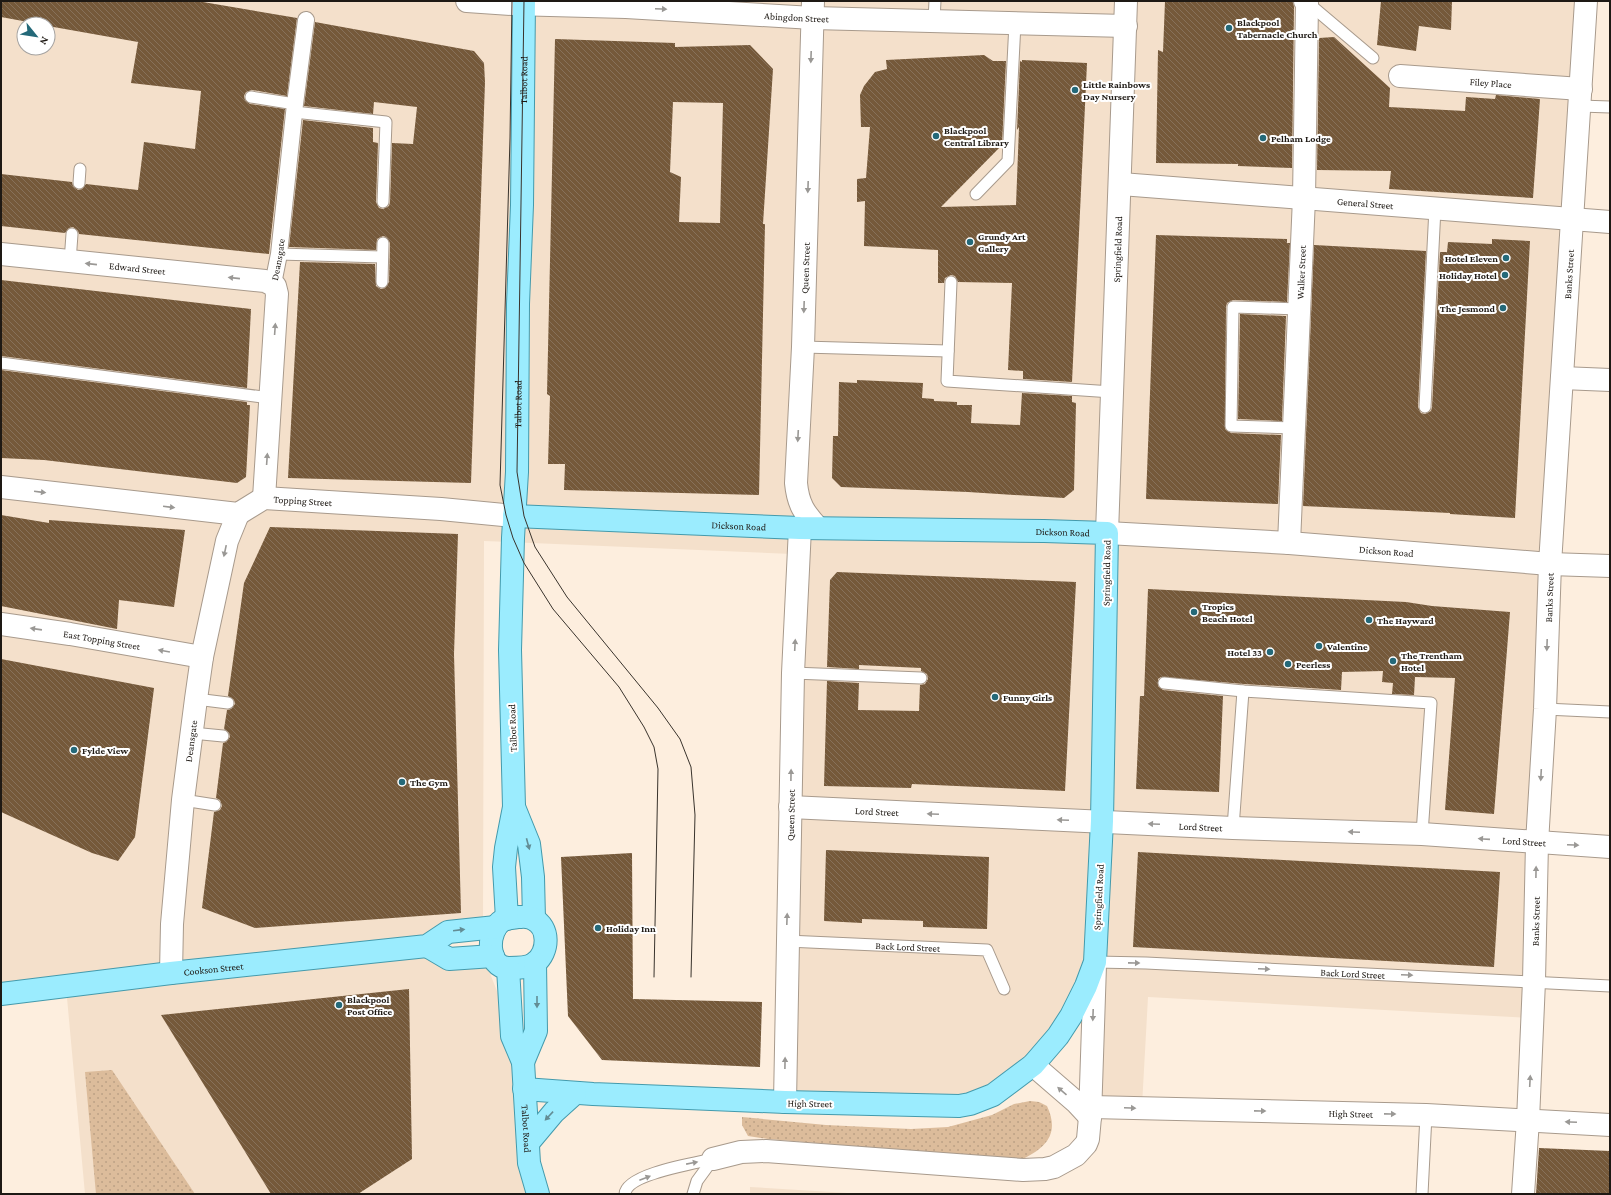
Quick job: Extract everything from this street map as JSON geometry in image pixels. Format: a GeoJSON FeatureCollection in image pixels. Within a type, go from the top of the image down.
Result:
{"type":"FeatureCollection","features":[{"type":"Feature","properties":{"kind":"main road","name":"Talbot Road"},"geometry":{"type":"LineString","coordinates":[[502,923],[504,867],[506,848],[514,808],[510,650],[514,516],[517,472],[518,304],[522,205],[524,3]]}},
{"type":"Feature","properties":{"kind":"main road","name":"Dickson Road"},"geometry":{"type":"LineString","coordinates":[[514,516],[809,528],[1107,533]]}},
{"type":"Feature","properties":{"kind":"main road","name":"Springfield Road"},"geometry":{"type":"LineString","coordinates":[[1095,962],[1102,821],[1107,533]]}},
{"type":"Feature","properties":{"kind":"main road","name":"Talbot Road"},"geometry":{"type":"LineString","coordinates":[[514,808],[529,844],[533,876],[534,919]]}},
{"type":"Feature","properties":{"kind":"main road"},"geometry":{"type":"LineString","coordinates":[[427,946],[449,959],[501,962],[526,966],[535,963],[543,954],[546,942],[544,931],[534,919],[523,917],[502,923],[490,941],[491,951],[501,962]]}},
{"type":"Feature","properties":{"kind":"main road","name":"Cookson Street"},"geometry":{"type":"LineString","coordinates":[[1,994],[171,973],[427,946],[448,932],[502,923]]}},
{"type":"Feature","properties":{"kind":"main road","name":"Talbot Road"},"geometry":{"type":"LineString","coordinates":[[501,962],[512,1036],[523,1062],[529,1163],[538,1194]]}},
{"type":"Feature","properties":{"kind":"main road","name":"High Street"},"geometry":{"type":"LineString","coordinates":[[524,1088],[575,1093],[784,1102],[930,1106],[970,1104],[993,1095],[1033,1065],[1058,1036],[1071,1016],[1086,986],[1095,962]]}},
{"type":"Feature","properties":{"kind":"main road","name":"Talbot Road"},"geometry":{"type":"LineString","coordinates":[[523,1062],[536,1031],[535,963]]}},
{"type":"Feature","properties":{"kind":"main road"},"geometry":{"type":"LineString","coordinates":[[528,1143],[554,1112],[575,1093]]}},
{"type":"Feature","properties":{"kind":"street","name":"Abingdon Street"},"geometry":{"type":"LineString","coordinates":[[467,1],[626,7],[934,11],[1015,23],[1126,26]]}},
{"type":"Feature","properties":{"kind":"street","name":"Springfield Road"},"geometry":{"type":"LineString","coordinates":[[1107,533],[1126,1]]}},
{"type":"Feature","properties":{"kind":"street","name":"Banks Street"},"geometry":{"type":"LineString","coordinates":[[1523,1194],[1534,981],[1537,843],[1550,564],[1586,1]]}},
{"type":"Feature","properties":{"kind":"street","name":"Walker Street"},"geometry":{"type":"LineString","coordinates":[[1289,543],[1304,198],[1306,2]]}},
{"type":"Feature","properties":{"kind":"street","name":"Queen Street"},"geometry":{"type":"LineString","coordinates":[[784,1102],[793,673],[809,528],[805,514],[800,505],[796,483],[803,347],[813,10]]}},
{"type":"Feature","properties":{"kind":"street","name":"Deansgate"},"geometry":{"type":"LineString","coordinates":[[264,498],[277,294],[277,289],[273,284],[279,254],[294,108],[306,20]]}},
{"type":"Feature","properties":{"kind":"street","name":"Filey Place"},"geometry":{"type":"LineString","coordinates":[[1400,76],[1581,97]]}},
{"type":"Feature","properties":{"kind":"street","name":"General Street"},"geometry":{"type":"LineString","coordinates":[[1120,184],[1610,222]]}},
{"type":"Feature","properties":{"kind":"street","name":"Edward Street"},"geometry":{"type":"LineString","coordinates":[[1,254],[273,284]]}},
{"type":"Feature","properties":{"kind":"street"},"geometry":{"type":"LineString","coordinates":[[1562,378],[1610,380]]}},
{"type":"Feature","properties":{"kind":"street"},"geometry":{"type":"LineString","coordinates":[[1,487],[238,514]]}},
{"type":"Feature","properties":{"kind":"street","name":"Topping Street"},"geometry":{"type":"LineString","coordinates":[[238,514],[264,498],[441,509],[514,516]]}},
{"type":"Feature","properties":{"kind":"street","name":"Deansgate"},"geometry":{"type":"LineString","coordinates":[[171,973],[172,924],[183,800],[196,699],[202,658],[227,541],[238,514]]}},
{"type":"Feature","properties":{"kind":"street","name":"Dickson Road"},"geometry":{"type":"LineString","coordinates":[[1107,533],[1289,543],[1550,564],[1610,566]]}},
{"type":"Feature","properties":{"kind":"street","name":"East Topping Street"},"geometry":{"type":"LineString","coordinates":[[1,624],[70,634],[202,658]]}},
{"type":"Feature","properties":{"kind":"street","name":"Lord Street"},"geometry":{"type":"LineString","coordinates":[[790,807],[1233,828],[1422,834],[1610,847]]}},
{"type":"Feature","properties":{"kind":"street","name":"Springfield Road"},"geometry":{"type":"LineString","coordinates":[[712,1159],[740,1152],[766,1151],[1023,1170],[1045,1170],[1066,1162],[1076,1155],[1086,1144],[1088,1139],[1095,962]]}},
{"type":"Feature","properties":{"kind":"street"},"geometry":{"type":"LineString","coordinates":[[1033,1065],[1077,1103],[1090,1112]]}},
{"type":"Feature","properties":{"kind":"street","name":"High Street"},"geometry":{"type":"LineString","coordinates":[[1090,1112],[1426,1115],[1610,1125]]}},
{"type":"Feature","properties":{"kind":"lane","name":"Walker Street"},"geometry":{"type":"LineString","coordinates":[[1306,2],[1373,58]]}},
{"type":"Feature","properties":{"kind":"lane"},"geometry":{"type":"LineString","coordinates":[[976,194],[1008,161],[1015,23]]}},
{"type":"Feature","properties":{"kind":"lane"},"geometry":{"type":"LineString","coordinates":[[251,97],[294,108],[386,122],[383,202]]}},
{"type":"Feature","properties":{"kind":"lane"},"geometry":{"type":"LineString","coordinates":[[1581,97],[1610,107]]}},
{"type":"Feature","properties":{"kind":"lane"},"geometry":{"type":"LineString","coordinates":[[79,183],[80,169]]}},
{"type":"Feature","properties":{"kind":"lane"},"geometry":{"type":"LineString","coordinates":[[1425,407],[1435,208]]}},
{"type":"Feature","properties":{"kind":"lane"},"geometry":{"type":"LineString","coordinates":[[70,262],[72,234]]}},
{"type":"Feature","properties":{"kind":"lane"},"geometry":{"type":"LineString","coordinates":[[382,282],[383,243]]}},
{"type":"Feature","properties":{"kind":"lane"},"geometry":{"type":"LineString","coordinates":[[279,254],[382,257]]}},
{"type":"Feature","properties":{"kind":"lane"},"geometry":{"type":"LineString","coordinates":[[950,282],[947,381],[1112,392]]}},
{"type":"Feature","properties":{"kind":"lane"},"geometry":{"type":"LineString","coordinates":[[1294,428],[1231,426],[1234,307],[1300,309]]}},
{"type":"Feature","properties":{"kind":"lane"},"geometry":{"type":"LineString","coordinates":[[803,347],[948,351]]}},
{"type":"Feature","properties":{"kind":"lane"},"geometry":{"type":"LineString","coordinates":[[1,363],[270,398]]}},
{"type":"Feature","properties":{"kind":"lane"},"geometry":{"type":"LineString","coordinates":[[793,673],[921,678]]}},
{"type":"Feature","properties":{"kind":"lane"},"geometry":{"type":"LineString","coordinates":[[1164,683],[1243,691],[1431,703],[1422,834]]}},
{"type":"Feature","properties":{"kind":"lane"},"geometry":{"type":"LineString","coordinates":[[1233,828],[1243,691]]}},
{"type":"Feature","properties":{"kind":"lane"},"geometry":{"type":"LineString","coordinates":[[196,699],[228,703]]}},
{"type":"Feature","properties":{"kind":"lane"},"geometry":{"type":"LineString","coordinates":[[1544,709],[1610,712]]}},
{"type":"Feature","properties":{"kind":"lane"},"geometry":{"type":"LineString","coordinates":[[192,732],[224,736]]}},
{"type":"Feature","properties":{"kind":"lane"},"geometry":{"type":"LineString","coordinates":[[183,800],[215,805]]}},
{"type":"Feature","properties":{"kind":"lane","name":"Back Lord Street"},"geometry":{"type":"LineString","coordinates":[[787,941],[987,950],[1004,989]]}},
{"type":"Feature","properties":{"kind":"lane","name":"Back Lord Street"},"geometry":{"type":"LineString","coordinates":[[1095,962],[1534,981],[1610,986]]}},
{"type":"Feature","properties":{"kind":"lane"},"geometry":{"type":"LineString","coordinates":[[1422,1194],[1426,1115]]}},
{"type":"Feature","properties":{"kind":"lane"},"geometry":{"type":"LineString","coordinates":[[625,1194],[625,1191],[633,1182],[672,1167],[712,1159]]}},
{"type":"Feature","properties":{"kind":"lane"},"geometry":{"type":"LineString","coordinates":[[694,1194],[698,1181],[712,1159]]}},
{"type":"Feature","properties":{"kind":"shaded area"},"geometry":{"type":"Polygon","coordinates":[[[1,1],[1586,1],[1532,1018],[1148,997],[1142,1106],[1091,1107],[1086,987],[993,1095],[785,1102],[792,554],[484,541],[483,928],[427,946],[484,958],[502,1004],[538,1194],[85,1194],[66,987],[1,994],[1,1]]]}},
{"type":"Feature","properties":{"kind":"shaded area"},"geometry":{"type":"Polygon","coordinates":[[[112,1070],[195,1194],[96,1194],[85,1072],[112,1070]]]}},
{"type":"Feature","properties":{"kind":"shaded area"},"geometry":{"type":"Polygon","coordinates":[[[1030,1101],[1039,1102],[1047,1106],[1051,1116],[1051,1132],[1044,1145],[1021,1160],[768,1139],[748,1136],[742,1125],[742,1117],[826,1125],[911,1129],[948,1127],[992,1115],[1014,1104],[1030,1101]]]}},
{"type":"Feature","properties":{"kind":"shaded area"},"geometry":{"type":"Polygon","coordinates":[[[750,1187],[864,1194],[750,1194],[750,1187]]]}},
{"type":"Feature","properties":{"kind":"building"},"geometry":{"type":"Polygon","coordinates":[[[1,1],[197,1],[297,18],[287,96],[252,90],[246,92],[244,96],[245,100],[250,104],[285,109],[269,254],[79,234],[73,227],[69,228],[65,233],[1,226],[1,174],[72,182],[73,186],[78,190],[82,189],[86,184],[138,190],[144,142],[195,149],[201,91],[131,83],[138,42],[56,27],[56,16],[16,16],[16,20],[1,17],[1,1]]]}},
{"type":"Feature","properties":{"kind":"building"},"geometry":{"type":"Polygon","coordinates":[[[1165,1],[1293,1],[1292,168],[1238,166],[1238,164],[1156,163],[1158,50],[1163,52],[1165,1]]]}},
{"type":"Feature","properties":{"kind":"building"},"geometry":{"type":"Polygon","coordinates":[[[1381,1],[1452,1],[1451,30],[1419,26],[1416,51],[1377,45],[1381,1]]]}},
{"type":"Feature","properties":{"kind":"building"},"geometry":{"type":"Polygon","coordinates":[[[315,22],[474,51],[484,63],[485,82],[471,483],[288,478],[300,262],[375,264],[376,286],[381,289],[385,288],[389,282],[390,243],[386,237],[383,236],[377,239],[376,250],[289,247],[303,120],[373,128],[373,142],[378,143],[376,202],[379,208],[383,209],[389,206],[390,202],[392,143],[413,144],[417,107],[374,102],[373,114],[304,106],[315,22]]]}},
{"type":"Feature","properties":{"kind":"building"},"geometry":{"type":"Polygon","coordinates":[[[1334,37],[1390,88],[1389,107],[1465,111],[1466,97],[1495,99],[1496,95],[1540,99],[1533,198],[1389,189],[1391,171],[1317,170],[1319,38],[1334,37]]]}},
{"type":"Feature","properties":{"kind":"building"},"geometry":{"type":"Polygon","coordinates":[[[555,39],[675,43],[675,47],[750,45],[773,69],[763,224],[765,224],[759,495],[564,490],[565,464],[548,464],[550,396],[547,394],[555,39]],[[673,102],[670,172],[681,177],[679,222],[720,223],[723,103],[673,102]]]}},
{"type":"Feature","properties":{"kind":"building"},"geometry":{"type":"Polygon","coordinates":[[[984,55],[993,61],[1006,61],[1002,145],[941,207],[1016,205],[1020,61],[1087,63],[1072,382],[1023,379],[1023,371],[1008,370],[1012,283],[958,282],[955,276],[951,275],[945,278],[944,283],[938,283],[938,250],[864,246],[865,201],[857,202],[857,179],[866,178],[870,127],[861,127],[860,95],[864,86],[875,72],[887,69],[886,60],[984,55]]]}},
{"type":"Feature","properties":{"kind":"building"},"geometry":{"type":"Polygon","coordinates":[[[1156,235],[1287,239],[1287,243],[1290,243],[1287,302],[1233,300],[1227,303],[1226,307],[1225,429],[1231,433],[1281,435],[1278,504],[1146,499],[1156,235]]]}},
{"type":"Feature","properties":{"kind":"building"},"geometry":{"type":"Polygon","coordinates":[[[1492,239],[1530,241],[1515,518],[1450,513],[1303,506],[1314,245],[1426,251],[1418,407],[1421,413],[1425,414],[1431,411],[1432,407],[1440,252],[1447,252],[1448,242],[1492,244],[1492,239]]]}},
{"type":"Feature","properties":{"kind":"building"},"geometry":{"type":"Polygon","coordinates":[[[1,280],[251,309],[247,388],[1,356],[1,280]]]}},
{"type":"Feature","properties":{"kind":"building"},"geometry":{"type":"Polygon","coordinates":[[[1240,314],[1286,316],[1282,421],[1238,419],[1240,314]]]}},
{"type":"Feature","properties":{"kind":"building"},"geometry":{"type":"Polygon","coordinates":[[[1,370],[247,402],[247,405],[250,405],[246,477],[237,483],[44,460],[1,458],[1,370]]]}},
{"type":"Feature","properties":{"kind":"building"},"geometry":{"type":"Polygon","coordinates":[[[857,380],[923,383],[922,398],[934,399],[934,401],[957,402],[957,405],[972,405],[971,423],[1020,425],[1022,393],[1072,396],[1072,402],[1076,403],[1074,490],[1064,498],[968,492],[841,487],[832,478],[833,436],[838,436],[839,382],[857,383],[857,380]]]}},
{"type":"Feature","properties":{"kind":"building"},"geometry":{"type":"Polygon","coordinates":[[[1,515],[49,523],[49,520],[185,530],[174,607],[119,600],[117,629],[1,606],[1,515]]]}},
{"type":"Feature","properties":{"kind":"building"},"geometry":{"type":"Polygon","coordinates":[[[270,527],[458,534],[454,654],[461,913],[255,928],[202,908],[214,812],[220,810],[222,806],[220,800],[216,798],[223,743],[230,737],[229,733],[224,729],[227,710],[231,709],[235,704],[234,700],[228,696],[244,583],[270,527]]]}},
{"type":"Feature","properties":{"kind":"building","name":"Funny Girls"},"geometry":{"type":"Polygon","coordinates":[[[837,572],[1076,582],[1065,791],[912,784],[911,788],[824,786],[827,681],[859,683],[858,710],[919,711],[920,685],[925,684],[928,679],[927,674],[921,671],[921,668],[859,665],[859,669],[827,667],[830,580],[837,572]]]}},
{"type":"Feature","properties":{"kind":"building"},"geometry":{"type":"Polygon","coordinates":[[[1148,589],[1406,602],[1432,606],[1510,612],[1494,814],[1445,810],[1455,678],[1415,677],[1414,695],[1392,694],[1393,683],[1382,682],[1383,671],[1342,672],[1341,690],[1161,677],[1158,679],[1158,686],[1163,690],[1223,696],[1219,792],[1136,789],[1140,696],[1144,696],[1148,589]]]}},
{"type":"Feature","properties":{"kind":"building","name":"Fylde View"},"geometry":{"type":"Polygon","coordinates":[[[1,659],[154,688],[135,837],[118,861],[92,853],[1,812],[1,659]]]}},
{"type":"Feature","properties":{"kind":"building"},"geometry":{"type":"Polygon","coordinates":[[[826,850],[989,857],[987,929],[923,927],[923,921],[862,919],[862,923],[824,921],[826,850]]]}},
{"type":"Feature","properties":{"kind":"building"},"geometry":{"type":"Polygon","coordinates":[[[1138,852],[1500,872],[1494,967],[1133,947],[1138,852]]]}},
{"type":"Feature","properties":{"kind":"building","name":"Holiday Inn"},"geometry":{"type":"Polygon","coordinates":[[[632,853],[633,999],[762,1002],[760,1067],[602,1060],[568,1016],[561,857],[632,853]]]}},
{"type":"Feature","properties":{"kind":"building"},"geometry":{"type":"Polygon","coordinates":[[[409,989],[412,1159],[358,1194],[271,1194],[161,1015],[409,989]]]}},
{"type":"Feature","properties":{"kind":"building"},"geometry":{"type":"Polygon","coordinates":[[[1539,1148],[1610,1151],[1610,1194],[1536,1194],[1539,1148]]]}},
{"type":"Feature","properties":{"kind":"tram line"},"geometry":{"type":"LineString","coordinates":[[512,1],[510,138],[500,485],[506,515],[513,538],[524,563],[553,609],[619,687],[644,727],[654,747],[658,769],[654,977]]}},
{"type":"Feature","properties":{"kind":"tram line"},"geometry":{"type":"LineString","coordinates":[[524,1],[517,472],[524,516],[535,547],[567,597],[658,708],[680,739],[691,767],[695,815],[691,977]]}},
{"type":"Feature","properties":{"kind":"place","name":"Blackpool Tabernacle Church"},"geometry":{"type":"Point","coordinates":[1229,28]}},
{"type":"Feature","properties":{"kind":"place","name":"Little Rainbows Day Nursery"},"geometry":{"type":"Point","coordinates":[1075,90]}},
{"type":"Feature","properties":{"kind":"place","name":"Blackpool Central Library"},"geometry":{"type":"Point","coordinates":[936,136]}},
{"type":"Feature","properties":{"kind":"place","name":"Pelham Lodge"},"geometry":{"type":"Point","coordinates":[1263,138]}},
{"type":"Feature","properties":{"kind":"place","name":"Grundy Art Gallery"},"geometry":{"type":"Point","coordinates":[970,242]}},
{"type":"Feature","properties":{"kind":"place","name":"Hotel Eleven"},"geometry":{"type":"Point","coordinates":[1506,258]}},
{"type":"Feature","properties":{"kind":"place","name":"Holiday Hotel"},"geometry":{"type":"Point","coordinates":[1505,275]}},
{"type":"Feature","properties":{"kind":"place","name":"The Jesmond"},"geometry":{"type":"Point","coordinates":[1503,308]}},
{"type":"Feature","properties":{"kind":"place","name":"Tropics Beach Hotel"},"geometry":{"type":"Point","coordinates":[1194,612]}},
{"type":"Feature","properties":{"kind":"place","name":"The Hayward"},"geometry":{"type":"Point","coordinates":[1369,620]}},
{"type":"Feature","properties":{"kind":"place","name":"Valentine"},"geometry":{"type":"Point","coordinates":[1319,646]}},
{"type":"Feature","properties":{"kind":"place","name":"Hotel 33"},"geometry":{"type":"Point","coordinates":[1270,652]}},
{"type":"Feature","properties":{"kind":"place","name":"The Trentham Hotel"},"geometry":{"type":"Point","coordinates":[1393,661]}},
{"type":"Feature","properties":{"kind":"place","name":"Peerless"},"geometry":{"type":"Point","coordinates":[1288,664]}},
{"type":"Feature","properties":{"kind":"place","name":"Funny Girls"},"geometry":{"type":"Point","coordinates":[995,697]}},
{"type":"Feature","properties":{"kind":"place","name":"Fylde View"},"geometry":{"type":"Point","coordinates":[74,750]}},
{"type":"Feature","properties":{"kind":"place","name":"The Gym"},"geometry":{"type":"Point","coordinates":[402,782]}},
{"type":"Feature","properties":{"kind":"place","name":"Holiday Inn"},"geometry":{"type":"Point","coordinates":[598,928]}},
{"type":"Feature","properties":{"kind":"place","name":"Blackpool Post Office"},"geometry":{"type":"Point","coordinates":[339,1005]}}]}
